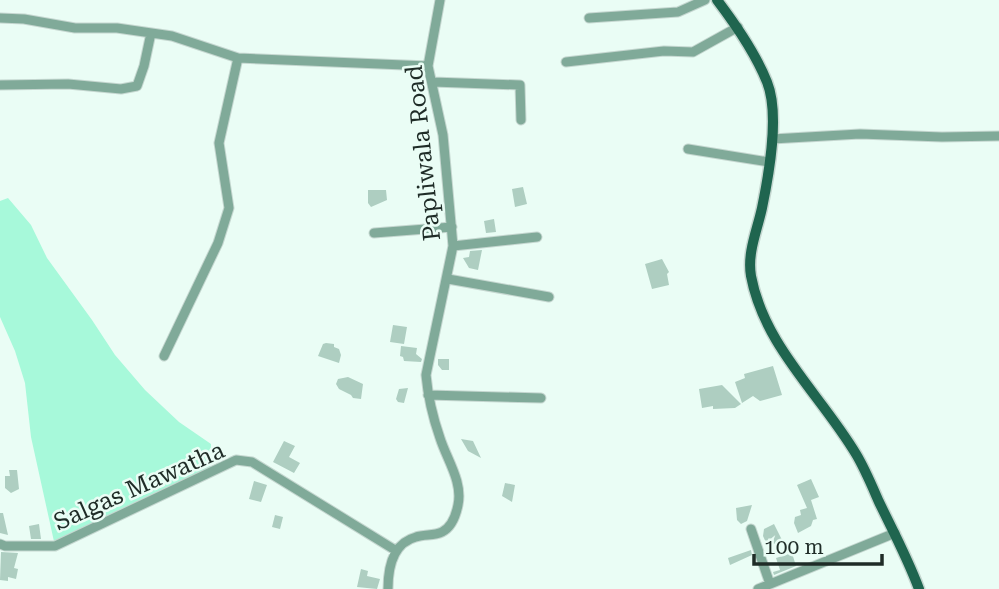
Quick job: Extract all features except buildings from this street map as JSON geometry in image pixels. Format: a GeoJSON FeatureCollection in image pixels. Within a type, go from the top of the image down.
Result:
{"type":"FeatureCollection","features":[{"type":"Feature","properties":{"kind":"main road"},"geometry":{"type":"LineString","coordinates":[[717,0],[738,27],[767,83],[771,101],[772,139],[769,162],[762,207],[750,255],[751,275],[759,304],[775,340],[856,454],[919,589]]}},
{"type":"Feature","properties":{"kind":"street","name":"Papliwala Road"},"geometry":{"type":"LineString","coordinates":[[396,550],[414,537],[441,533],[449,527],[459,501],[458,483],[440,440],[428,395],[426,375],[453,246],[443,135],[428,66],[440,0]]}},
{"type":"Feature","properties":{"kind":"street"},"geometry":{"type":"LineString","coordinates":[[589,18],[678,12],[705,0]]}},
{"type":"Feature","properties":{"kind":"street"},"geometry":{"type":"LineString","coordinates":[[0,18],[75,28],[117,28],[172,36],[239,58],[428,66]]}},
{"type":"Feature","properties":{"kind":"street"},"geometry":{"type":"LineString","coordinates":[[566,62],[664,51],[693,52],[738,27]]}},
{"type":"Feature","properties":{"kind":"street"},"geometry":{"type":"LineString","coordinates":[[0,85],[68,84],[121,89],[137,86],[151,33]]}},
{"type":"Feature","properties":{"kind":"street"},"geometry":{"type":"LineString","coordinates":[[164,356],[218,243],[229,208],[219,143],[239,58]]}},
{"type":"Feature","properties":{"kind":"street"},"geometry":{"type":"LineString","coordinates":[[433,82],[520,85],[521,120]]}},
{"type":"Feature","properties":{"kind":"street"},"geometry":{"type":"LineString","coordinates":[[772,139],[860,134],[942,138],[999,136]]}},
{"type":"Feature","properties":{"kind":"street"},"geometry":{"type":"LineString","coordinates":[[688,149],[769,162]]}},
{"type":"Feature","properties":{"kind":"street"},"geometry":{"type":"LineString","coordinates":[[374,233],[452,228]]}},
{"type":"Feature","properties":{"kind":"street"},"geometry":{"type":"LineString","coordinates":[[453,246],[537,237]]}},
{"type":"Feature","properties":{"kind":"street"},"geometry":{"type":"LineString","coordinates":[[448,279],[549,297]]}},
{"type":"Feature","properties":{"kind":"street"},"geometry":{"type":"LineString","coordinates":[[428,395],[541,398]]}},
{"type":"Feature","properties":{"kind":"street","name":"Salgas Mawatha"},"geometry":{"type":"LineString","coordinates":[[0,544],[54,546],[236,460],[252,462],[396,550]]}},
{"type":"Feature","properties":{"kind":"street"},"geometry":{"type":"LineString","coordinates":[[751,529],[770,584]]}},
{"type":"Feature","properties":{"kind":"street"},"geometry":{"type":"LineString","coordinates":[[758,589],[895,533]]}},
{"type":"Feature","properties":{"kind":"street"},"geometry":{"type":"LineString","coordinates":[[388,589],[388,576],[396,550]]}},
{"type":"Feature","properties":{"kind":"green space"},"geometry":{"type":"Polygon","coordinates":[[[8,198],[31,225],[47,258],[115,355],[145,390],[179,422],[211,444],[210,474],[55,546],[31,437],[25,383],[0,317],[0,201],[8,198]]]}}]}
